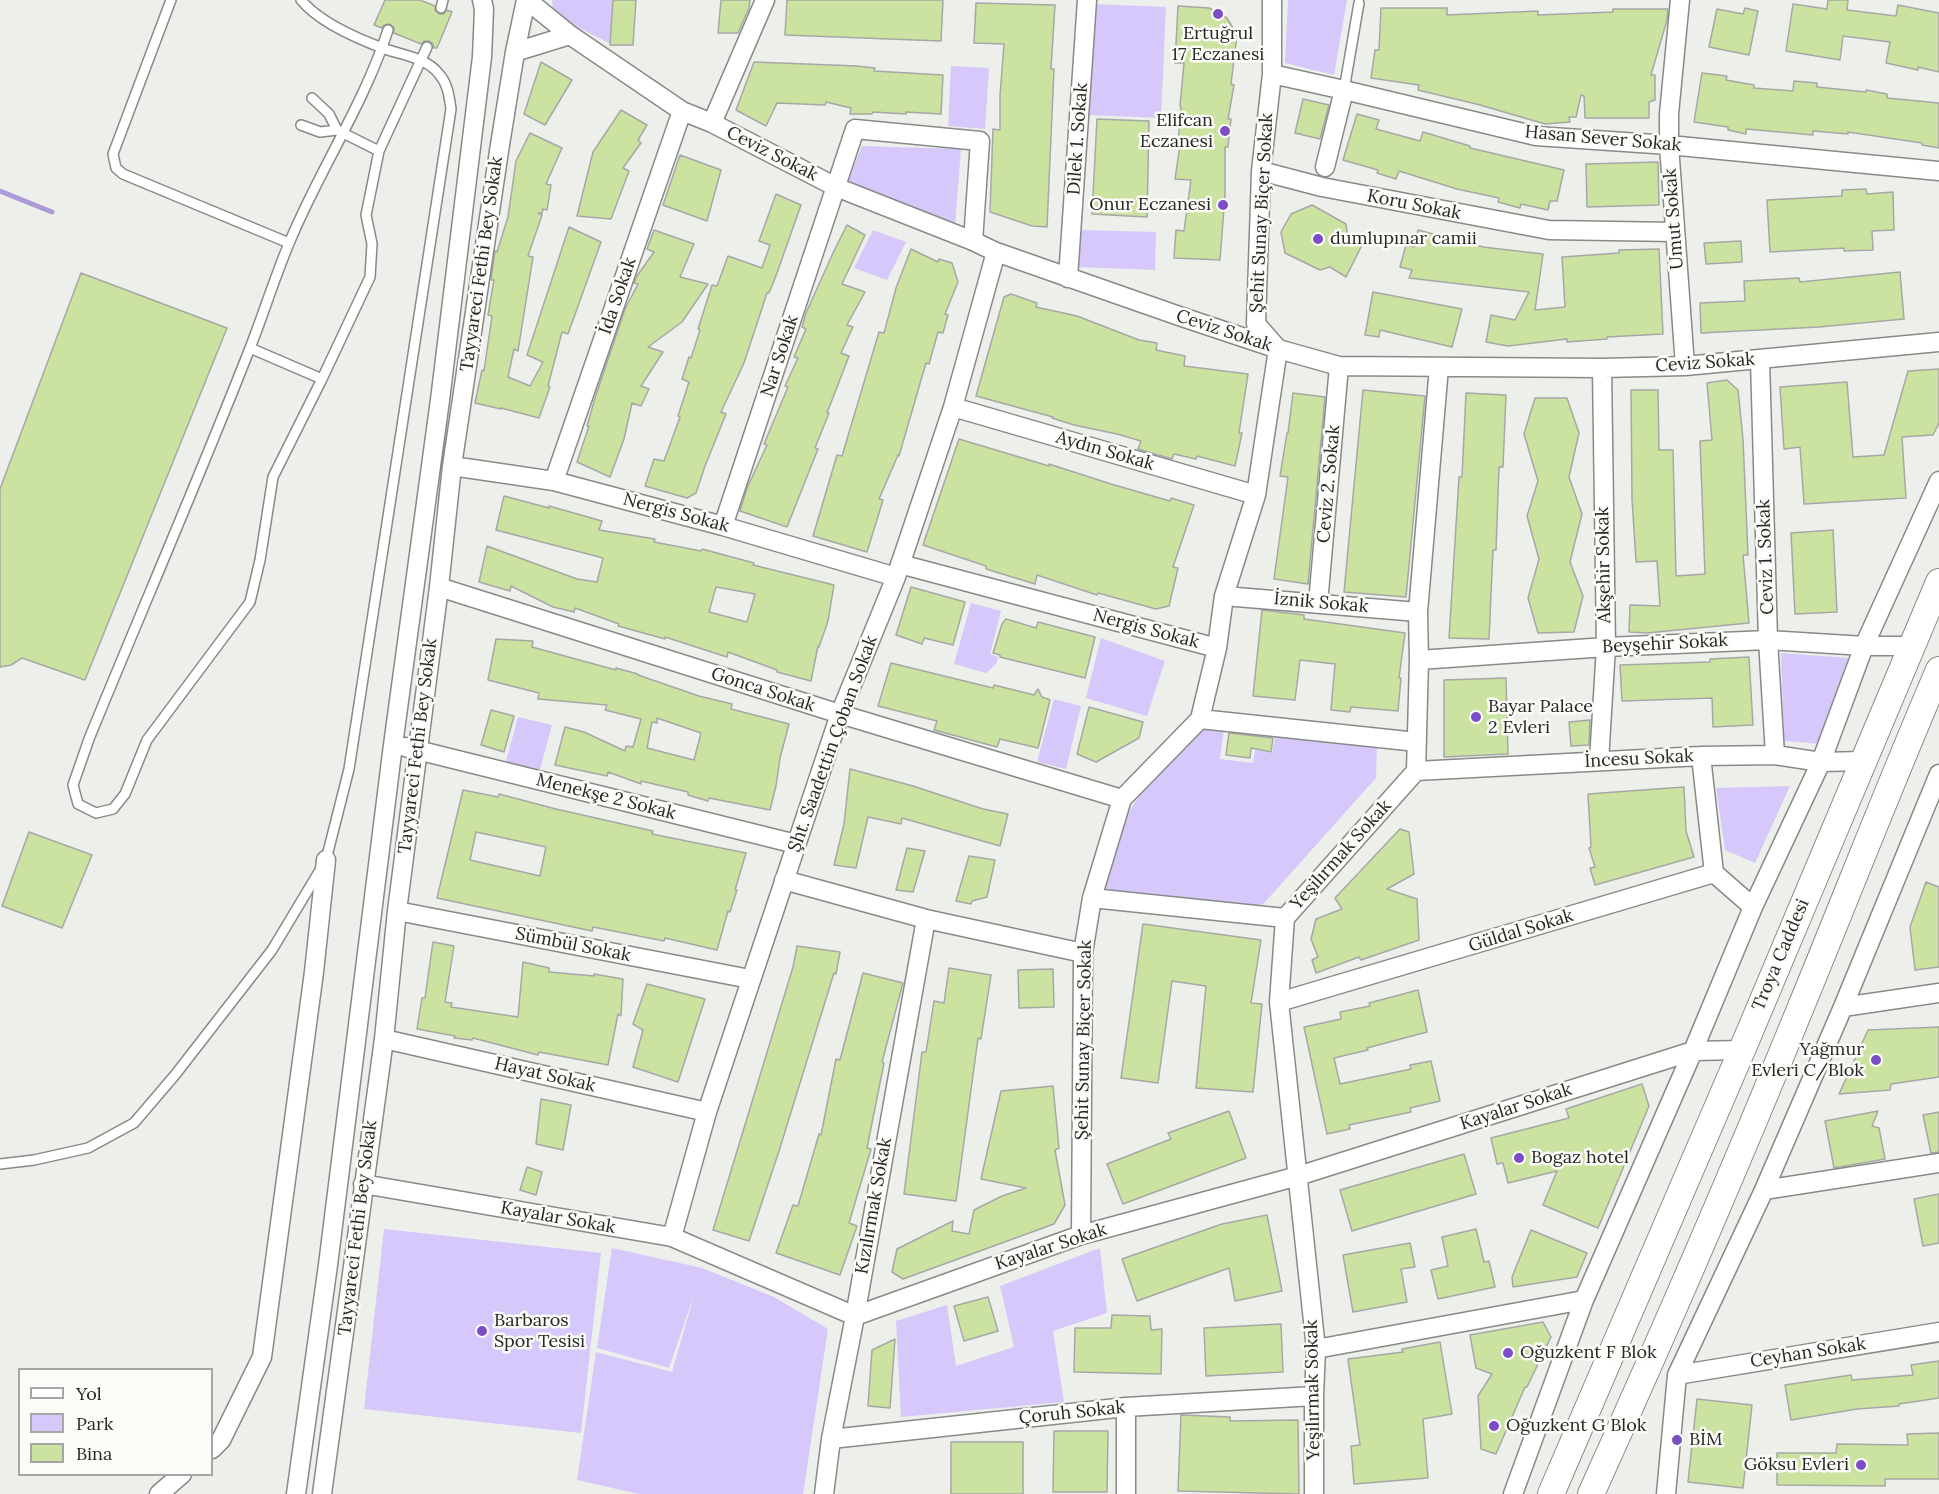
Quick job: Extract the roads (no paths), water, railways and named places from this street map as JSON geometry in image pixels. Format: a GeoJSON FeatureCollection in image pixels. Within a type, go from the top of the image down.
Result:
{"type":"FeatureCollection","features":[{"type":"Feature","properties":{"kind":"main road","name":"Troya Caddesi"},"geometry":{"type":"LineString","coordinates":[[1551,1494],[1742,1050],[1939,582]]}},
{"type":"Feature","properties":{"kind":"main road","name":"Troya Caddesi"},"geometry":{"type":"LineString","coordinates":[[1591,1494],[1798,1016],[1895,773],[1939,670]]}},
{"type":"Feature","properties":{"kind":"street","name":"Tayyareci Fethi Bey Sokak"},"geometry":{"type":"LineString","coordinates":[[296,1494],[328,1265],[393,745],[440,400],[480,69],[484,9],[482,0]]}},
{"type":"Feature","properties":{"kind":"street","name":"Tayyareci Fethi Bey Sokak"},"geometry":{"type":"LineString","coordinates":[[322,1494],[384,1039],[416,750],[439,587],[452,466],[515,51],[527,0]]}},
{"type":"Feature","properties":{"kind":"street","name":"Ceviz Sokak"},"geometry":{"type":"LineString","coordinates":[[527,0],[570,35],[682,111],[712,123],[836,187],[996,252],[1068,278],[1278,349],[1339,366],[1602,368],[1685,366],[1939,342]]}},
{"type":"Feature","properties":{"kind":"street"},"geometry":{"type":"LineString","coordinates":[[712,123],[765,0]]}},
{"type":"Feature","properties":{"kind":"street","name":"Dilek 1. Sokak"},"geometry":{"type":"LineString","coordinates":[[1068,278],[1088,0]]}},
{"type":"Feature","properties":{"kind":"street","name":"Şehit Sunay Biçer Sokak"},"geometry":{"type":"LineString","coordinates":[[1272,0],[1272,74],[1261,171],[1256,324],[1278,349]]}},
{"type":"Feature","properties":{"kind":"street","name":"Umut Sokak"},"geometry":{"type":"LineString","coordinates":[[1680,0],[1669,114],[1669,145],[1685,366]]}},
{"type":"Feature","properties":{"kind":"street"},"geometry":{"type":"LineString","coordinates":[[515,51],[570,35]]}},
{"type":"Feature","properties":{"kind":"street","name":"Hasan Sever Sokak"},"geometry":{"type":"LineString","coordinates":[[1272,74],[1536,136],[1669,145],[1939,171]]}},
{"type":"Feature","properties":{"kind":"street"},"geometry":{"type":"LineString","coordinates":[[1325,167],[1344,90]]}},
{"type":"Feature","properties":{"kind":"street","name":"İda Sokak"},"geometry":{"type":"LineString","coordinates":[[554,481],[682,111]]}},
{"type":"Feature","properties":{"kind":"street","name":"Nar Sokak"},"geometry":{"type":"LineString","coordinates":[[723,526],[855,129],[980,141],[973,241]]}},
{"type":"Feature","properties":{"kind":"street","name":"Koru Sokak"},"geometry":{"type":"LineString","coordinates":[[1261,171],[1322,187],[1549,230],[1675,232]]}},
{"type":"Feature","properties":{"kind":"street","name":"Şht. Saadettin Çoban Sokak"},"geometry":{"type":"LineString","coordinates":[[672,1237],[707,1112],[750,979],[840,714],[898,570],[953,407],[996,252]]}},
{"type":"Feature","properties":{"kind":"street"},"geometry":{"type":"LineString","coordinates":[[1278,349],[1256,495],[1224,596],[1217,648],[1200,719],[1417,742]]}},
{"type":"Feature","properties":{"kind":"street","name":"Ceviz 1. Sokak"},"geometry":{"type":"LineString","coordinates":[[1760,360],[1768,640],[1774,755]]}},
{"type":"Feature","properties":{"kind":"street","name":"Ceviz 2. Sokak"},"geometry":{"type":"LineString","coordinates":[[1318,603],[1339,366]]}},
{"type":"Feature","properties":{"kind":"street"},"geometry":{"type":"LineString","coordinates":[[1416,771],[1418,612],[1439,367]]}},
{"type":"Feature","properties":{"kind":"street","name":"Akşehir Sokak"},"geometry":{"type":"LineString","coordinates":[[1599,761],[1606,647],[1602,368]]}},
{"type":"Feature","properties":{"kind":"street","name":"Aydın Sokak"},"geometry":{"type":"LineString","coordinates":[[953,407],[1256,495]]}},
{"type":"Feature","properties":{"kind":"street","name":"Nergis Sokak"},"geometry":{"type":"LineString","coordinates":[[452,466],[554,481],[723,526],[1217,648]]}},
{"type":"Feature","properties":{"kind":"street"},"geometry":{"type":"LineString","coordinates":[[1513,1494],[1584,1300],[1753,907],[1821,762],[1864,646],[1939,481]]}},
{"type":"Feature","properties":{"kind":"street","name":"Gonca Sokak"},"geometry":{"type":"LineString","coordinates":[[439,587],[840,714],[1122,799]]}},
{"type":"Feature","properties":{"kind":"street","name":"İznik Sokak"},"geometry":{"type":"LineString","coordinates":[[1224,596],[1418,612]]}},
{"type":"Feature","properties":{"kind":"street","name":"Beyşehir Sokak"},"geometry":{"type":"LineString","coordinates":[[1419,660],[1606,647],[1768,640],[1864,646],[1911,646]]}},
{"type":"Feature","properties":{"kind":"street","name":"Şehit Sunay Biçer Sokak"},"geometry":{"type":"LineString","coordinates":[[1081,1235],[1083,953],[1092,898],[1122,799],[1200,719]]}},
{"type":"Feature","properties":{"kind":"street","name":"Menekşe 2 Sokak"},"geometry":{"type":"LineString","coordinates":[[393,745],[796,844]]}},
{"type":"Feature","properties":{"kind":"street","name":"İncesu Sokak"},"geometry":{"type":"LineString","coordinates":[[1416,771],[1701,756],[1774,755],[1821,762],[1862,761]]}},
{"type":"Feature","properties":{"kind":"street"},"geometry":{"type":"LineString","coordinates":[[1701,756],[1714,873],[1753,907]]}},
{"type":"Feature","properties":{"kind":"street","name":"Yeşilırmak Sokak"},"geometry":{"type":"LineString","coordinates":[[1314,1494],[1316,1349],[1279,1002],[1285,918],[1416,771]]}},
{"type":"Feature","properties":{"kind":"street"},"geometry":{"type":"LineString","coordinates":[[1666,1494],[1677,1375],[1764,1190],[1843,1007],[1939,774]]}},
{"type":"Feature","properties":{"kind":"street"},"geometry":{"type":"LineString","coordinates":[[213,1448],[221,1440],[262,1357],[314,972],[326,860]]}},
{"type":"Feature","properties":{"kind":"street","name":"Güldal Sokak"},"geometry":{"type":"LineString","coordinates":[[1279,1002],[1714,873]]}},
{"type":"Feature","properties":{"kind":"street"},"geometry":{"type":"LineString","coordinates":[[784,880],[926,918],[1083,953]]}},
{"type":"Feature","properties":{"kind":"street"},"geometry":{"type":"LineString","coordinates":[[1092,898],[1285,918]]}},
{"type":"Feature","properties":{"kind":"street","name":"Sümbül Sokak"},"geometry":{"type":"LineString","coordinates":[[397,911],[750,979]]}},
{"type":"Feature","properties":{"kind":"street","name":"Kızılırmak Sokak"},"geometry":{"type":"LineString","coordinates":[[824,1494],[831,1439],[926,918]]}},
{"type":"Feature","properties":{"kind":"street"},"geometry":{"type":"LineString","coordinates":[[1843,1007],[1939,993]]}},
{"type":"Feature","properties":{"kind":"street","name":"Hayat Sokak"},"geometry":{"type":"LineString","coordinates":[[384,1039],[707,1112]]}},
{"type":"Feature","properties":{"kind":"street","name":"Kayalar Sokak"},"geometry":{"type":"LineString","coordinates":[[363,1184],[672,1237],[855,1316],[1081,1235],[1298,1176],[1693,1051],[1742,1050]]}},
{"type":"Feature","properties":{"kind":"street"},"geometry":{"type":"LineString","coordinates":[[1764,1190],[1939,1163]]}},
{"type":"Feature","properties":{"kind":"street"},"geometry":{"type":"LineString","coordinates":[[1316,1349],[1584,1300]]}},
{"type":"Feature","properties":{"kind":"street","name":"Ceyhan Sokak"},"geometry":{"type":"LineString","coordinates":[[1677,1375],[1939,1332]]}},
{"type":"Feature","properties":{"kind":"street","name":"Çoruh Sokak"},"geometry":{"type":"LineString","coordinates":[[831,1439],[1126,1407],[1314,1396]]}},
{"type":"Feature","properties":{"kind":"street"},"geometry":{"type":"LineString","coordinates":[[1126,1407],[1126,1494]]}},
{"type":"Feature","properties":{"kind":"street"},"geometry":{"type":"LineString","coordinates":[[159,1494],[180,1476]]}},
{"type":"Feature","properties":{"kind":"lane"},"geometry":{"type":"LineString","coordinates":[[171,0],[113,154],[116,168],[123,174],[289,243]]}},
{"type":"Feature","properties":{"kind":"lane"},"geometry":{"type":"LineString","coordinates":[[0,1164],[33,1160],[88,1148],[134,1124],[175,1076],[272,950],[326,860],[349,769],[451,109],[447,87],[439,72],[422,61],[382,48],[340,28],[309,10],[301,0]]}},
{"type":"Feature","properties":{"kind":"lane"},"geometry":{"type":"LineString","coordinates":[[1344,90],[1359,3]]}},
{"type":"Feature","properties":{"kind":"lane"},"geometry":{"type":"LineString","coordinates":[[388,30],[382,48],[305,205],[250,348],[93,728],[73,785],[78,804],[96,813],[113,809],[125,794],[147,740],[250,602],[260,560],[273,477],[370,278],[372,244],[366,215],[379,151],[428,47]]}},
{"type":"Feature","properties":{"kind":"lane"},"geometry":{"type":"LineString","coordinates":[[312,98],[329,114],[340,131],[379,151]]}},
{"type":"Feature","properties":{"kind":"lane"},"geometry":{"type":"LineString","coordinates":[[300,125],[320,132],[340,131]]}},
{"type":"Feature","properties":{"kind":"lane"},"geometry":{"type":"LineString","coordinates":[[250,348],[322,379]]}},
{"type":"Feature","properties":{"kind":"waterway"},"geometry":{"type":"LineString","coordinates":[[0,191],[52,212]]}},
{"type":"Feature","properties":{"kind":"place","name":"Ertuğrul 17 Eczanesi"},"geometry":{"type":"Point","coordinates":[1218,14]}},
{"type":"Feature","properties":{"kind":"place","name":"Elifcan Eczanesi"},"geometry":{"type":"Point","coordinates":[1225,131]}},
{"type":"Feature","properties":{"kind":"place","name":"Onur Eczanesi"},"geometry":{"type":"Point","coordinates":[1223,205]}},
{"type":"Feature","properties":{"kind":"place","name":"dumlupınar camii"},"geometry":{"type":"Point","coordinates":[1318,239]}},
{"type":"Feature","properties":{"kind":"place","name":"Bayar Palace 2 Evleri"},"geometry":{"type":"Point","coordinates":[1476,717]}},
{"type":"Feature","properties":{"kind":"place","name":"Yağmur Evleri C/Blok"},"geometry":{"type":"Point","coordinates":[1876,1060]}},
{"type":"Feature","properties":{"kind":"place","name":"Bogaz hotel"},"geometry":{"type":"Point","coordinates":[1519,1158]}},
{"type":"Feature","properties":{"kind":"place","name":"Barbaros Spor Tesisi"},"geometry":{"type":"Point","coordinates":[482,1331]}},
{"type":"Feature","properties":{"kind":"place","name":"Oğuzkent F Blok"},"geometry":{"type":"Point","coordinates":[1508,1353]}},
{"type":"Feature","properties":{"kind":"place","name":"Oğuzkent G Blok"},"geometry":{"type":"Point","coordinates":[1494,1426]}},
{"type":"Feature","properties":{"kind":"place","name":"BİM"},"geometry":{"type":"Point","coordinates":[1677,1440]}},
{"type":"Feature","properties":{"kind":"place","name":"Göksu Evleri"},"geometry":{"type":"Point","coordinates":[1861,1465]}}]}
